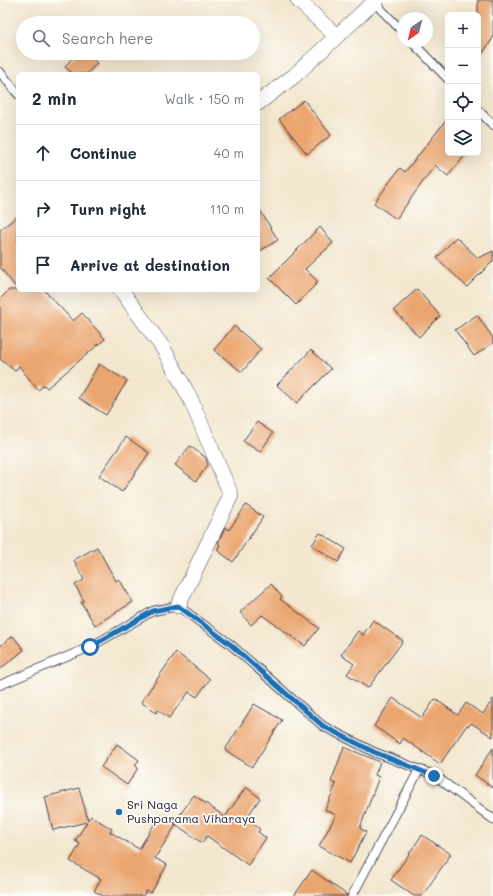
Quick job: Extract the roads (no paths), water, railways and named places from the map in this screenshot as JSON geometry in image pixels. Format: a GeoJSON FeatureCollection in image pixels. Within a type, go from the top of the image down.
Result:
{"type":"FeatureCollection","features":[{"type":"Feature","properties":{"kind":"street"},"geometry":{"type":"LineString","coordinates":[[298,0],[336,36]]}},
{"type":"Feature","properties":{"kind":"street"},"geometry":{"type":"LineString","coordinates":[[260,102],[294,76],[375,1]]}},
{"type":"Feature","properties":{"kind":"street"},"geometry":{"type":"LineString","coordinates":[[122,292],[163,348],[190,398],[231,495],[178,606]]}},
{"type":"Feature","properties":{"kind":"lane"},"geometry":{"type":"LineString","coordinates":[[375,1],[397,25]]}},
{"type":"Feature","properties":{"kind":"lane"},"geometry":{"type":"LineString","coordinates":[[418,48],[445,76]]}},
{"type":"Feature","properties":{"kind":"lane"},"geometry":{"type":"LineString","coordinates":[[0,72],[16,92]]}},
{"type":"Feature","properties":{"kind":"lane"},"geometry":{"type":"LineString","coordinates":[[481,113],[493,125]]}},
{"type":"Feature","properties":{"kind":"lane"},"geometry":{"type":"LineString","coordinates":[[0,685],[90,647],[153,611],[178,606],[230,644],[323,726],[374,752],[434,776],[493,819]]}},
{"type":"Feature","properties":{"kind":"lane"},"geometry":{"type":"LineString","coordinates":[[352,896],[418,770]]}},
{"type":"Feature","properties":{"kind":"place","name":"Sri Naga Pushparama Viharaya"},"geometry":{"type":"Point","coordinates":[119,812]}}]}
